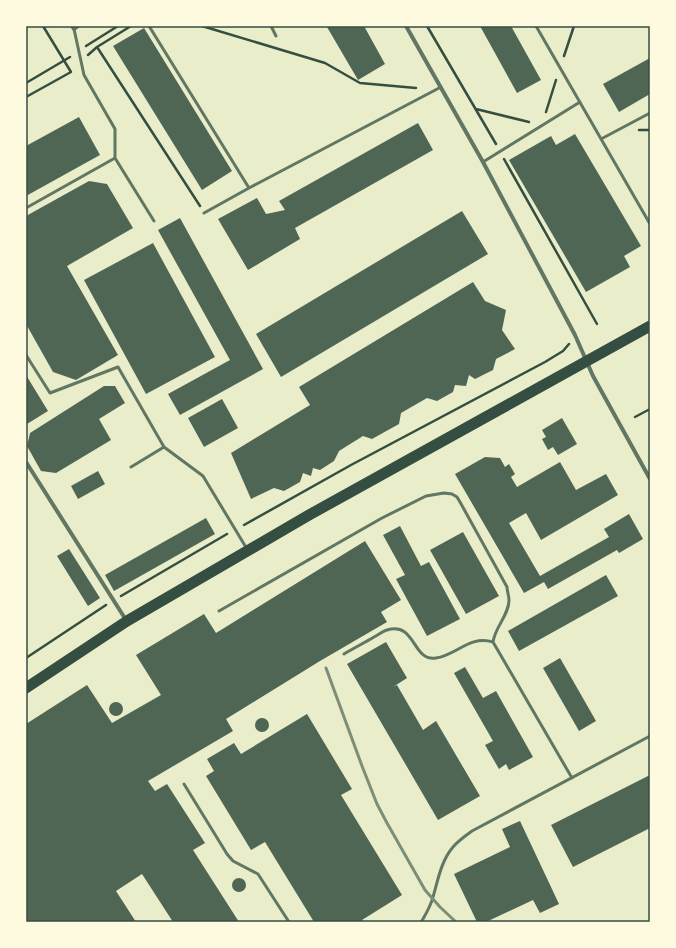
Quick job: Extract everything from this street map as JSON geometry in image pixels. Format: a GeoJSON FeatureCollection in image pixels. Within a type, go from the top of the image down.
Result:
{"type":"FeatureCollection","features":[{"type":"Feature","properties":{"kind":"highway"},"geometry":{"type":"LineString","coordinates":[[26,688],[127,621],[309,515],[650,326]]}},
{"type":"Feature","properties":{"kind":"street"},"geometry":{"type":"LineString","coordinates":[[73,27],[78,26]]}},
{"type":"Feature","properties":{"kind":"street"},"geometry":{"type":"LineString","coordinates":[[406,26],[483,162],[575,335],[586,362],[648,470],[650,479]]}},
{"type":"Feature","properties":{"kind":"street"},"geometry":{"type":"LineString","coordinates":[[26,462],[127,621]]}},
{"type":"Feature","properties":{"kind":"lane"},"geometry":{"type":"LineString","coordinates":[[149,26],[249,188]]}},
{"type":"Feature","properties":{"kind":"lane"},"geometry":{"type":"LineString","coordinates":[[271,26],[276,36]]}},
{"type":"Feature","properties":{"kind":"lane"},"geometry":{"type":"LineString","coordinates":[[536,26],[650,224]]}},
{"type":"Feature","properties":{"kind":"lane"},"geometry":{"type":"LineString","coordinates":[[73,27],[84,75],[115,129],[115,158],[154,220]]}},
{"type":"Feature","properties":{"kind":"lane"},"geometry":{"type":"LineString","coordinates":[[204,213],[440,87]]}},
{"type":"Feature","properties":{"kind":"lane"},"geometry":{"type":"LineString","coordinates":[[483,162],[580,102]]}},
{"type":"Feature","properties":{"kind":"lane"},"geometry":{"type":"LineString","coordinates":[[601,139],[650,112]]}},
{"type":"Feature","properties":{"kind":"lane"},"geometry":{"type":"LineString","coordinates":[[26,208],[115,158]]}},
{"type":"Feature","properties":{"kind":"lane"},"geometry":{"type":"LineString","coordinates":[[26,355],[50,393],[118,367],[164,447],[203,476],[248,551]]}},
{"type":"Feature","properties":{"kind":"lane"},"geometry":{"type":"LineString","coordinates":[[131,468],[164,447]]}},
{"type":"Feature","properties":{"kind":"lane"},"geometry":{"type":"LineString","coordinates":[[218,611],[388,515],[426,496],[444,493],[452,494],[457,497],[460,502],[506,587],[509,599],[508,607],[494,634],[493,642],[572,778]]}},
{"type":"Feature","properties":{"kind":"lane"},"geometry":{"type":"LineString","coordinates":[[344,654],[387,630],[397,628],[404,630],[410,636],[419,651],[427,657],[435,658],[478,640],[493,642]]}},
{"type":"Feature","properties":{"kind":"lane"},"geometry":{"type":"LineString","coordinates":[[421,922],[433,898],[445,860],[453,847],[461,839],[650,736]]}},
{"type":"Feature","properties":{"kind":"lane"},"geometry":{"type":"LineString","coordinates":[[184,784],[227,854],[233,861],[258,874],[289,922]]}},
{"type":"Feature","properties":{"kind":"path"},"geometry":{"type":"LineString","coordinates":[[26,97],[71,72],[43,26]]}},
{"type":"Feature","properties":{"kind":"path"},"geometry":{"type":"LineString","coordinates":[[130,26],[97,47],[204,213]]}},
{"type":"Feature","properties":{"kind":"path"},"geometry":{"type":"LineString","coordinates":[[202,26],[325,63],[360,83],[417,88]]}},
{"type":"Feature","properties":{"kind":"path"},"geometry":{"type":"LineString","coordinates":[[427,26],[500,151],[597,324]]}},
{"type":"Feature","properties":{"kind":"path"},"geometry":{"type":"LineString","coordinates":[[475,109],[542,125],[574,26]]}},
{"type":"Feature","properties":{"kind":"path"},"geometry":{"type":"LineString","coordinates":[[26,658],[113,600],[235,530],[351,465],[545,362],[562,351],[575,335]]}},
{"type":"Feature","properties":{"kind":"path"},"geometry":{"type":"LineString","coordinates":[[635,417],[650,409]]}},
{"type":"Feature","properties":{"kind":"building"},"geometry":{"type":"Polygon","coordinates":[[[364,26],[385,64],[358,80],[327,27],[364,26]]]}},
{"type":"Feature","properties":{"kind":"building"},"geometry":{"type":"Polygon","coordinates":[[[480,26],[511,26],[541,80],[517,93],[480,26]]]}},
{"type":"Feature","properties":{"kind":"building"},"geometry":{"type":"Polygon","coordinates":[[[144,28],[232,171],[202,190],[113,46],[144,28]]]}},
{"type":"Feature","properties":{"kind":"building"},"geometry":{"type":"Polygon","coordinates":[[[650,58],[650,94],[619,112],[603,84],[650,58]]]}},
{"type":"Feature","properties":{"kind":"building"},"geometry":{"type":"Polygon","coordinates":[[[79,117],[100,155],[26,196],[26,146],[79,117]]]}},
{"type":"Feature","properties":{"kind":"building"},"geometry":{"type":"Polygon","coordinates":[[[418,123],[433,150],[295,228],[300,239],[248,270],[218,219],[257,198],[266,214],[285,210],[279,201],[418,123]]]}},
{"type":"Feature","properties":{"kind":"building"},"geometry":{"type":"Polygon","coordinates":[[[575,134],[641,246],[624,256],[630,267],[586,292],[509,160],[551,136],[556,145],[575,134]]]}},
{"type":"Feature","properties":{"kind":"building"},"geometry":{"type":"Polygon","coordinates":[[[89,181],[107,184],[133,228],[67,266],[118,355],[76,380],[53,372],[26,324],[26,216],[89,181]]]}},
{"type":"Feature","properties":{"kind":"building"},"geometry":{"type":"Polygon","coordinates":[[[462,211],[488,254],[281,377],[256,334],[462,211]]]}},
{"type":"Feature","properties":{"kind":"building"},"geometry":{"type":"Polygon","coordinates":[[[180,218],[263,369],[180,415],[168,394],[230,360],[158,230],[180,218]]]}},
{"type":"Feature","properties":{"kind":"building"},"geometry":{"type":"Polygon","coordinates":[[[153,243],[215,357],[146,394],[84,280],[153,243]]]}},
{"type":"Feature","properties":{"kind":"building"},"geometry":{"type":"Polygon","coordinates":[[[473,282],[485,301],[506,310],[502,330],[515,349],[496,359],[493,370],[475,379],[469,375],[466,386],[455,385],[453,392],[437,401],[427,398],[401,413],[399,424],[372,439],[363,436],[339,451],[334,461],[320,470],[313,468],[311,476],[303,473],[300,482],[284,491],[274,488],[251,499],[231,453],[310,405],[299,387],[473,282]]]}},
{"type":"Feature","properties":{"kind":"building"},"geometry":{"type":"Polygon","coordinates":[[[26,375],[48,411],[27,424],[26,423],[26,375]]]}},
{"type":"Feature","properties":{"kind":"building"},"geometry":{"type":"Polygon","coordinates":[[[104,386],[115,386],[125,403],[99,419],[111,440],[56,473],[41,471],[27,446],[30,433],[104,386]]]}},
{"type":"Feature","properties":{"kind":"building"},"geometry":{"type":"Polygon","coordinates":[[[222,399],[238,428],[204,447],[188,418],[222,399]]]}},
{"type":"Feature","properties":{"kind":"building"},"geometry":{"type":"Polygon","coordinates":[[[562,418],[577,444],[558,455],[553,447],[548,450],[542,439],[546,437],[542,430],[562,418]]]}},
{"type":"Feature","properties":{"kind":"building"},"geometry":{"type":"Polygon","coordinates":[[[485,457],[500,458],[505,467],[509,464],[515,474],[511,477],[517,487],[560,462],[576,490],[606,474],[618,495],[541,540],[526,513],[509,523],[540,576],[609,537],[604,529],[629,514],[643,539],[619,553],[617,550],[548,589],[544,582],[524,593],[455,474],[485,457]]]}},
{"type":"Feature","properties":{"kind":"building"},"geometry":{"type":"Polygon","coordinates":[[[98,471],[105,484],[78,499],[71,486],[98,471]]]}},
{"type":"Feature","properties":{"kind":"building"},"geometry":{"type":"Polygon","coordinates":[[[206,518],[215,534],[114,591],[105,575],[206,518]]]}},
{"type":"Feature","properties":{"kind":"building"},"geometry":{"type":"Polygon","coordinates":[[[400,526],[421,566],[429,562],[460,619],[427,636],[396,579],[405,575],[383,535],[400,526]]]}},
{"type":"Feature","properties":{"kind":"building"},"geometry":{"type":"Polygon","coordinates":[[[463,532],[499,596],[466,614],[430,550],[463,532]]]}},
{"type":"Feature","properties":{"kind":"building"},"geometry":{"type":"Polygon","coordinates":[[[365,541],[401,600],[381,612],[387,622],[226,719],[233,731],[148,781],[155,791],[167,784],[205,843],[193,850],[239,922],[173,922],[142,874],[116,891],[136,922],[26,922],[26,724],[87,685],[112,723],[161,695],[136,655],[204,614],[216,633],[365,541]]]}},
{"type":"Feature","properties":{"kind":"building"},"geometry":{"type":"Polygon","coordinates":[[[69,549],[100,598],[88,606],[57,556],[69,549]]]}},
{"type":"Feature","properties":{"kind":"building"},"geometry":{"type":"Polygon","coordinates":[[[606,575],[618,596],[519,651],[508,631],[606,575]]]}},
{"type":"Feature","properties":{"kind":"building"},"geometry":{"type":"Polygon","coordinates":[[[386,642],[407,678],[393,687],[397,685],[423,730],[436,721],[480,796],[438,820],[347,664],[386,642]]]}},
{"type":"Feature","properties":{"kind":"building"},"geometry":{"type":"Polygon","coordinates":[[[560,658],[596,721],[579,731],[543,668],[560,658]]]}},
{"type":"Feature","properties":{"kind":"building"},"geometry":{"type":"Polygon","coordinates":[[[465,667],[483,698],[496,691],[533,757],[509,770],[506,764],[499,769],[485,745],[493,741],[454,673],[465,667]]]}},
{"type":"Feature","properties":{"kind":"building"},"geometry":{"type":"Polygon","coordinates":[[[116,702],[121,704],[123,709],[121,714],[116,716],[111,714],[109,709],[111,704],[116,702]]]}},
{"type":"Feature","properties":{"kind":"building"},"geometry":{"type":"Polygon","coordinates":[[[307,714],[352,789],[341,795],[402,895],[362,920],[364,922],[314,922],[265,842],[251,850],[206,776],[214,771],[207,759],[234,743],[241,754],[307,714]]]}},
{"type":"Feature","properties":{"kind":"building"},"geometry":{"type":"Polygon","coordinates":[[[259,718],[265,718],[269,722],[269,728],[265,732],[259,732],[255,728],[255,722],[259,718]]]}},
{"type":"Feature","properties":{"kind":"building"},"geometry":{"type":"Polygon","coordinates":[[[650,775],[650,828],[573,867],[551,825],[650,775]]]}},
{"type":"Feature","properties":{"kind":"building"},"geometry":{"type":"Polygon","coordinates":[[[520,821],[559,904],[540,913],[533,900],[486,922],[477,922],[454,874],[510,847],[502,829],[520,821]]]}},
{"type":"Feature","properties":{"kind":"building"},"geometry":{"type":"Polygon","coordinates":[[[236,878],[242,878],[246,882],[246,888],[242,892],[236,892],[232,888],[232,882],[236,878]]]}},
{"type":"Feature","properties":{"kind":"railway"},"geometry":{"type":"LineString","coordinates":[[326,668],[377,804],[425,890],[456,922]]}}]}
